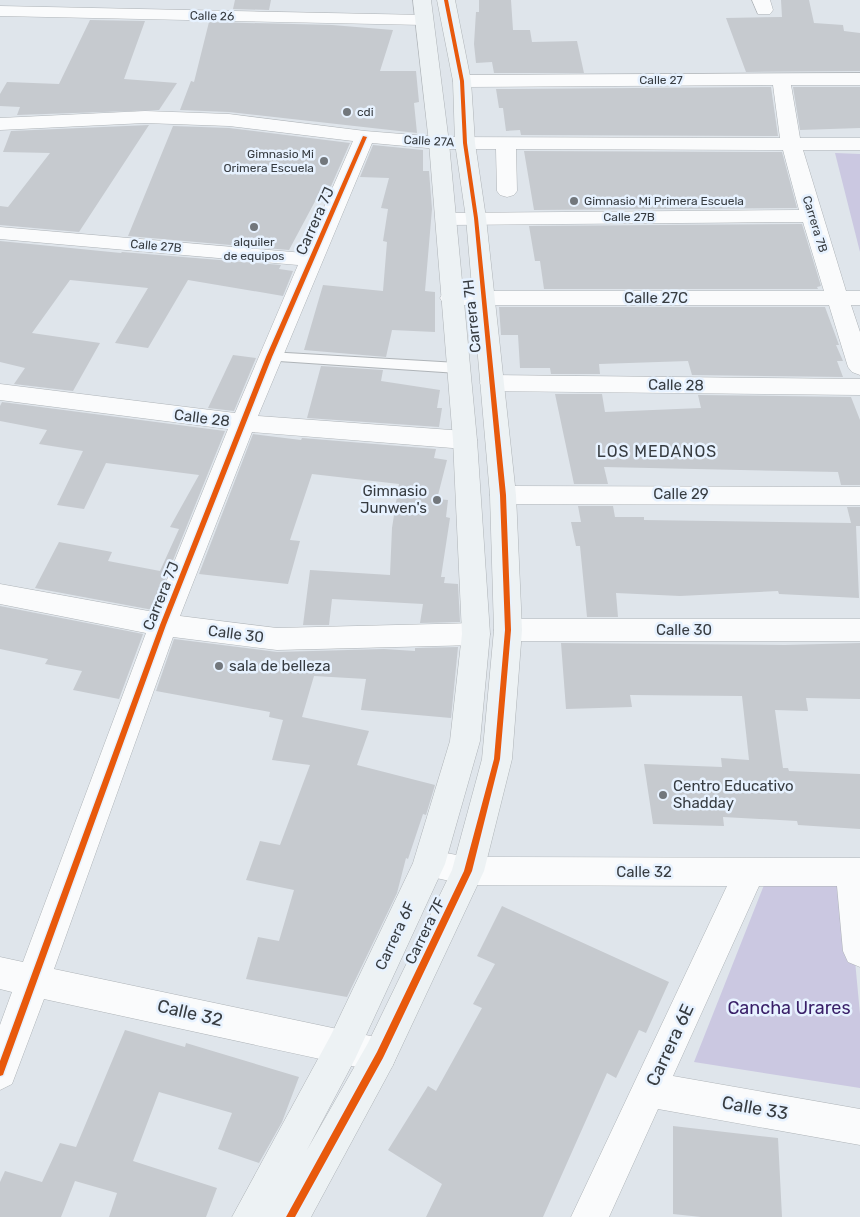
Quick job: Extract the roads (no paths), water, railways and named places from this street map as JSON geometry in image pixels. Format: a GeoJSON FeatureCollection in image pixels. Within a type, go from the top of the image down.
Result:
{"type":"FeatureCollection","features":[{"type":"Feature","properties":{"kind":"street","name":"Carrera 7H"},"geometry":{"type":"LineString","coordinates":[[446,0],[462,81],[465,143],[476,218],[502,494],[508,630]]}},
{"type":"Feature","properties":{"kind":"street","name":"Carrera 7H"},"geometry":{"type":"LineString","coordinates":[[423,10],[439,143],[451,298],[465,440],[476,634]]}},
{"type":"Feature","properties":{"kind":"street","name":"Calle 26"},"geometry":{"type":"LineString","coordinates":[[0,11],[423,10]]}},
{"type":"Feature","properties":{"kind":"street","name":"Carrera 7B"},"geometry":{"type":"LineString","coordinates":[[781,79],[791,144],[811,216],[849,298],[860,367]]}},
{"type":"Feature","properties":{"kind":"street","name":"Calle 27"},"geometry":{"type":"LineString","coordinates":[[462,81],[860,79]]}},
{"type":"Feature","properties":{"kind":"street","name":"Calle 27A"},"geometry":{"type":"LineString","coordinates":[[0,124],[145,116],[230,120],[365,138],[439,143],[860,144]]}},
{"type":"Feature","properties":{"kind":"street","name":"Carrera 7J"},"geometry":{"type":"LineString","coordinates":[[0,1072],[163,625],[245,423],[269,357],[365,138]]}},
{"type":"Feature","properties":{"kind":"street"},"geometry":{"type":"LineString","coordinates":[[506,143],[507,191]]}},
{"type":"Feature","properties":{"kind":"street","name":"Calle 27B"},"geometry":{"type":"LineString","coordinates":[[446,219],[811,216]]}},
{"type":"Feature","properties":{"kind":"street","name":"Calle 27B"},"geometry":{"type":"LineString","coordinates":[[0,233],[312,260]]}},
{"type":"Feature","properties":{"kind":"street","name":"Calle 27C"},"geometry":{"type":"LineString","coordinates":[[451,298],[849,298]]}},
{"type":"Feature","properties":{"kind":"street","name":"Calle 28"},"geometry":{"type":"LineString","coordinates":[[492,384],[860,387]]}},
{"type":"Feature","properties":{"kind":"street","name":"Calle 28"},"geometry":{"type":"LineString","coordinates":[[0,392],[245,423],[465,440]]}},
{"type":"Feature","properties":{"kind":"street","name":"Calle 29"},"geometry":{"type":"LineString","coordinates":[[502,494],[860,496]]}},
{"type":"Feature","properties":{"kind":"street","name":"Calle 30"},"geometry":{"type":"LineString","coordinates":[[0,594],[163,625],[277,639],[476,634]]}},
{"type":"Feature","properties":{"kind":"street","name":"Calle 30"},"geometry":{"type":"LineString","coordinates":[[508,630],[860,630]]}},
{"type":"Feature","properties":{"kind":"street","name":"Carrera 7F"},"geometry":{"type":"LineString","coordinates":[[290,1217],[380,1055],[468,871],[497,759],[508,630]]}},
{"type":"Feature","properties":{"kind":"street","name":"Carrera 6F"},"geometry":{"type":"LineString","coordinates":[[251,1217],[343,1048],[429,864],[464,741],[476,634]]}},
{"type":"Feature","properties":{"kind":"street","name":"Calle 32"},"geometry":{"type":"LineString","coordinates":[[429,864],[468,871],[856,872]]}},
{"type":"Feature","properties":{"kind":"street"},"geometry":{"type":"LineString","coordinates":[[856,872],[860,951]]}},
{"type":"Feature","properties":{"kind":"street","name":"Carrera 6E"},"geometry":{"type":"LineString","coordinates":[[590,1217],[749,873]]}},
{"type":"Feature","properties":{"kind":"street","name":"Calle 32"},"geometry":{"type":"LineString","coordinates":[[0,973],[380,1055]]}},
{"type":"Feature","properties":{"kind":"street","name":"Calle 33"},"geometry":{"type":"LineString","coordinates":[[649,1090],[860,1127]]}},
{"type":"Feature","properties":{"kind":"lane"},"geometry":{"type":"LineString","coordinates":[[269,357],[458,368]]}},
{"type":"Feature","properties":{"kind":"place","name":"cdi"},"geometry":{"type":"Point","coordinates":[347,112]}},
{"type":"Feature","properties":{"kind":"place","name":"Gimnasio Mi Orimera Escuela"},"geometry":{"type":"Point","coordinates":[324,161]}},
{"type":"Feature","properties":{"kind":"place","name":"Gimnasio Mi Primera Escuela"},"geometry":{"type":"Point","coordinates":[574,201]}},
{"type":"Feature","properties":{"kind":"place","name":"alquiler de equipos"},"geometry":{"type":"Point","coordinates":[254,227]}},
{"type":"Feature","properties":{"kind":"place","name":"Gimnasio Junwen's"},"geometry":{"type":"Point","coordinates":[437,500]}},
{"type":"Feature","properties":{"kind":"place","name":"sala de belleza"},"geometry":{"type":"Point","coordinates":[219,666]}},
{"type":"Feature","properties":{"kind":"place","name":"Centro Educativo Shadday"},"geometry":{"type":"Point","coordinates":[663,795]}},
{"type":"Feature","properties":{"kind":"district","name":"LOS MEDANOS"},"geometry":{"type":"Point","coordinates":[657,451]}},
{"type":"Feature","properties":{"kind":"park label","name":"Cancha Urares"},"geometry":{"type":"Point","coordinates":[789,1008]}}]}
